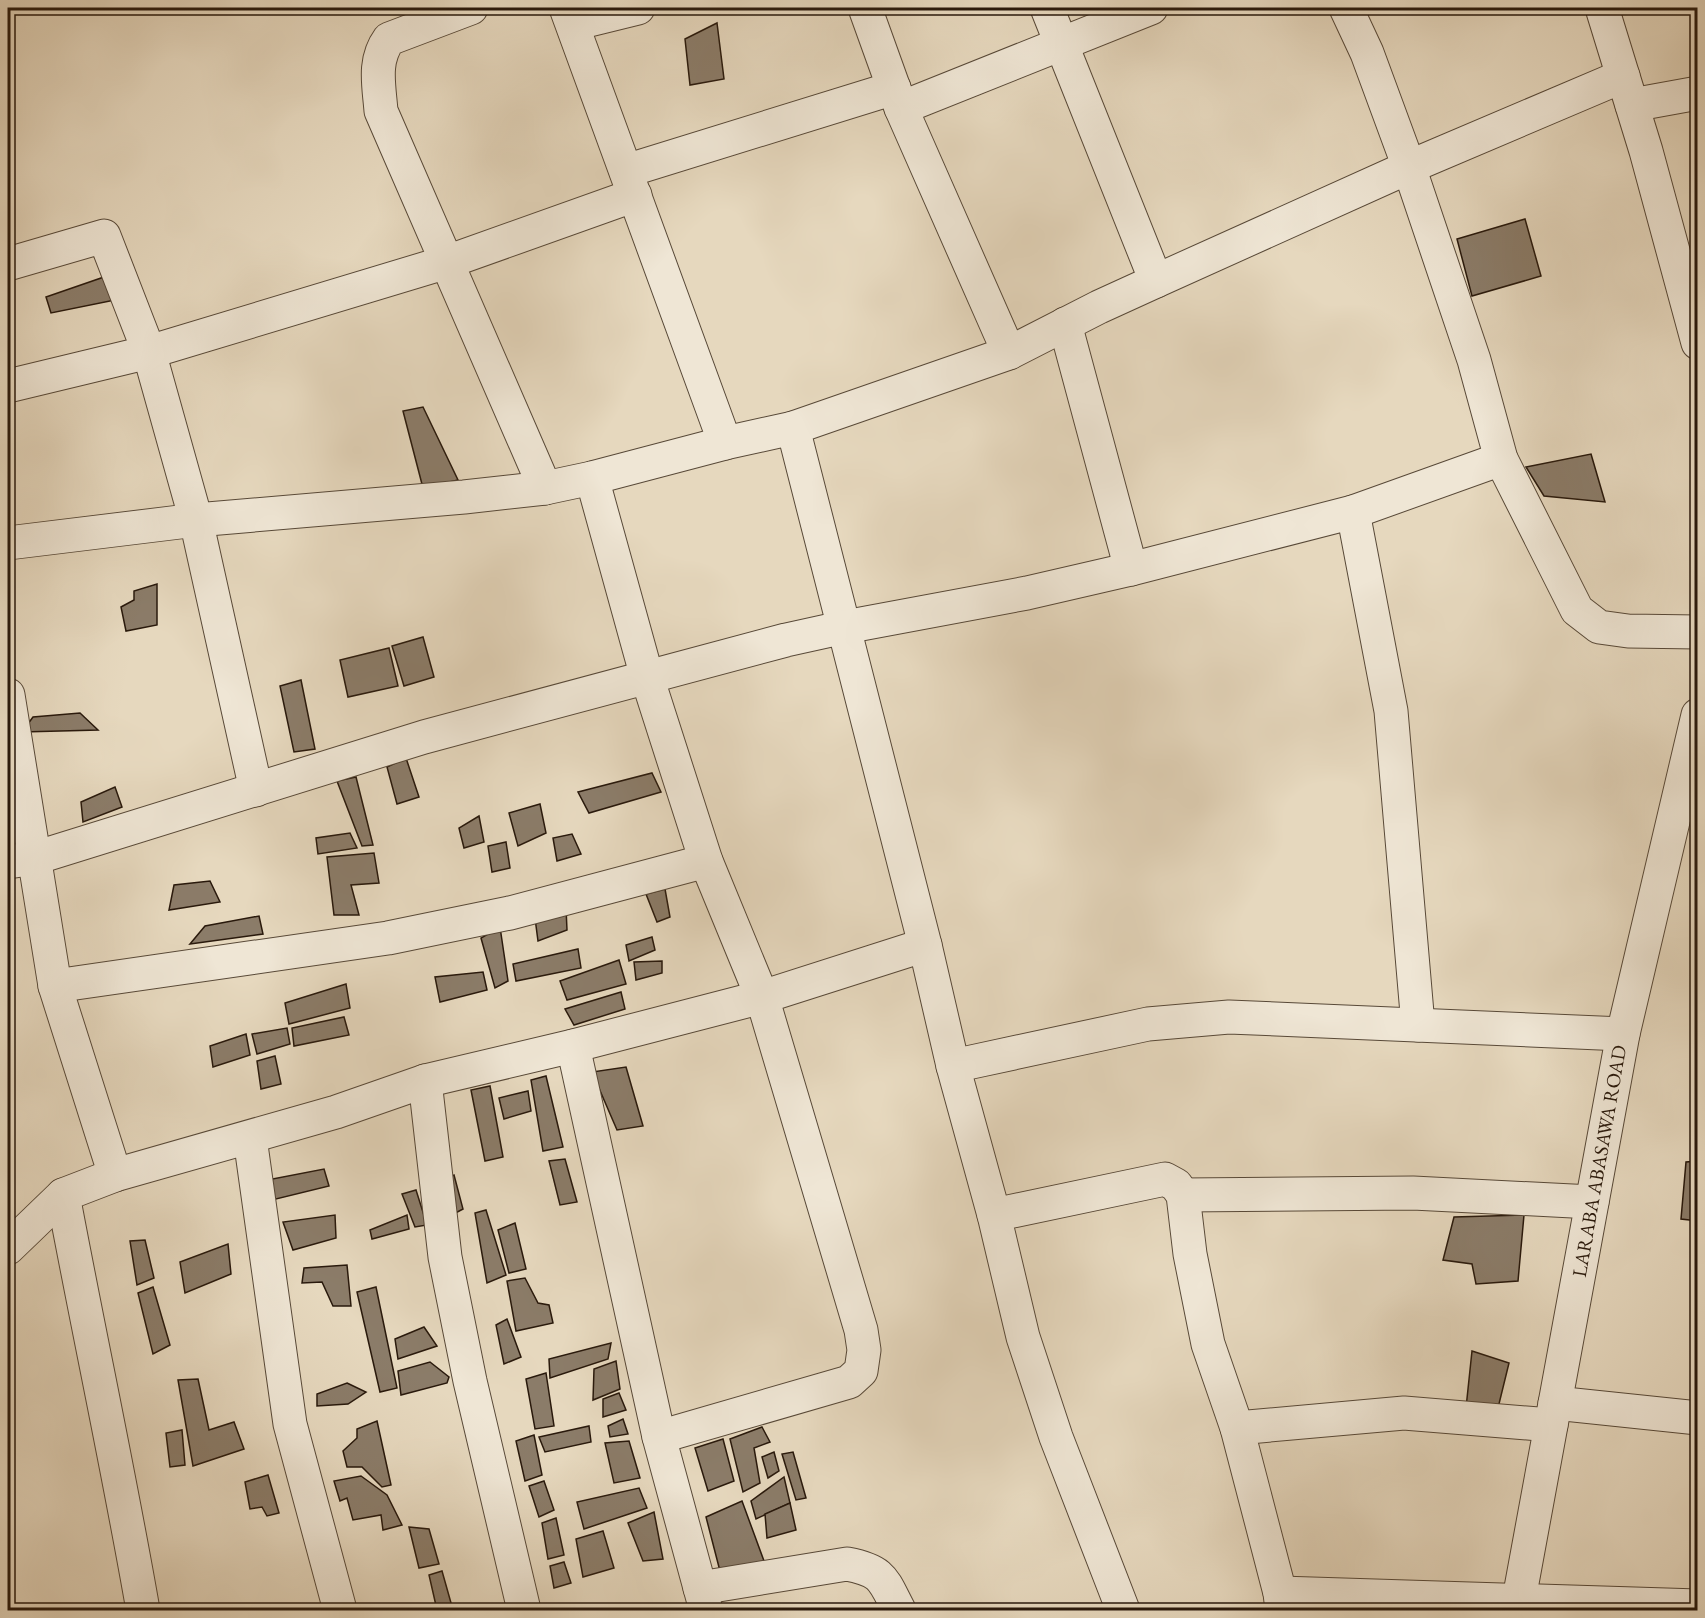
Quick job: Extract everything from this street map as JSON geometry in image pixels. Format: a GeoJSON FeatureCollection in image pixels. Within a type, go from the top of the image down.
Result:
{"type":"FeatureCollection","features":[{"type":"Feature","properties":{"kind":"street"},"geometry":{"type":"LineString","coordinates":[[471,8],[425,16],[389,39],[381,50],[377,75],[381,111],[545,488]]}},
{"type":"Feature","properties":{"kind":"street"},"geometry":{"type":"LineString","coordinates":[[638,8],[570,16],[725,443]]}},
{"type":"Feature","properties":{"kind":"street"},"geometry":{"type":"LineString","coordinates":[[865,8],[898,98],[1009,353]]}},
{"type":"Feature","properties":{"kind":"street"},"geometry":{"type":"LineString","coordinates":[[1047,8],[1155,281]]}},
{"type":"Feature","properties":{"kind":"street"},"geometry":{"type":"LineString","coordinates":[[8,386],[149,352],[447,262],[630,183],[1062,45],[1150,8]]}},
{"type":"Feature","properties":{"kind":"street"},"geometry":{"type":"LineString","coordinates":[[1347,8],[1367,53],[1474,360],[1501,459],[1577,610],[1599,627],[1628,631],[1698,632]]}},
{"type":"Feature","properties":{"kind":"street"},"geometry":{"type":"LineString","coordinates":[[1602,8],[1628,90],[1698,343]]}},
{"type":"Feature","properties":{"kind":"street"},"geometry":{"type":"LineString","coordinates":[[8,543],[196,520],[545,488],[794,428],[1009,353],[1155,281],[1408,167],[1628,90],[1698,93]]}},
{"type":"Feature","properties":{"kind":"street"},"geometry":{"type":"LineString","coordinates":[[8,264],[104,236],[149,352],[196,520],[256,790]]}},
{"type":"Feature","properties":{"kind":"street"},"geometry":{"type":"LineString","coordinates":[[1065,324],[1131,569]]}},
{"type":"Feature","properties":{"kind":"street"},"geometry":{"type":"LineString","coordinates":[[794,428],[925,945],[953,1066],[994,1215],[1027,1348],[1056,1437],[1123,1611]]}},
{"type":"Feature","properties":{"kind":"street"},"geometry":{"type":"LineString","coordinates":[[21,860],[424,737],[786,640],[1027,593],[1353,512],[1501,459]]}},
{"type":"Feature","properties":{"kind":"street"},"geometry":{"type":"LineString","coordinates":[[592,478],[647,677],[706,861],[762,997],[861,1330],[864,1350],[861,1371],[849,1382],[659,1437]]}},
{"type":"Feature","properties":{"kind":"street"},"geometry":{"type":"LineString","coordinates":[[1353,512],[1390,711],[1418,1025]]}},
{"type":"Feature","properties":{"kind":"street"},"geometry":{"type":"LineString","coordinates":[[8,695],[21,860],[55,986],[115,1175]]}},
{"type":"Feature","properties":{"kind":"street","name":"LARABA ABASAWA ROAD"},"geometry":{"type":"LineString","coordinates":[[1518,1605],[1623,1034],[1698,715]]}},
{"type":"Feature","properties":{"kind":"street"},"geometry":{"type":"LineString","coordinates":[[55,986],[388,938],[510,913],[706,861]]}},
{"type":"Feature","properties":{"kind":"street"},"geometry":{"type":"LineString","coordinates":[[8,1248],[63,1196],[115,1175],[336,1112],[425,1081],[573,1046],[762,997],[925,945]]}},
{"type":"Feature","properties":{"kind":"street"},"geometry":{"type":"LineString","coordinates":[[953,1066],[1148,1023],[1229,1017],[1623,1034]]}},
{"type":"Feature","properties":{"kind":"street"},"geometry":{"type":"LineString","coordinates":[[573,1046],[659,1437],[703,1599],[847,1564],[868,1569],[883,1578],[899,1611]]}},
{"type":"Feature","properties":{"kind":"street"},"geometry":{"type":"LineString","coordinates":[[425,1081],[445,1257],[470,1381],[524,1611]]}},
{"type":"Feature","properties":{"kind":"street"},"geometry":{"type":"LineString","coordinates":[[250,1138],[290,1424],[340,1611]]}},
{"type":"Feature","properties":{"kind":"street"},"geometry":{"type":"LineString","coordinates":[[994,1215],[1165,1179],[1176,1185],[1183,1195],[1190,1254],[1208,1344],[1237,1428],[1281,1602],[1698,1606]]}},
{"type":"Feature","properties":{"kind":"street"},"geometry":{"type":"LineString","coordinates":[[1183,1195],[1413,1193],[1592,1202]]}},
{"type":"Feature","properties":{"kind":"street"},"geometry":{"type":"LineString","coordinates":[[63,1196],[124,1502],[143,1611]]}},
{"type":"Feature","properties":{"kind":"street"},"geometry":{"type":"LineString","coordinates":[[1237,1428],[1404,1413],[1698,1418]]}},
{"type":"Feature","properties":{"kind":"building"},"geometry":{"type":"Polygon","coordinates":[[[717,23],[724,79],[690,85],[685,39],[717,23]]]}},
{"type":"Feature","properties":{"kind":"building"},"geometry":{"type":"Polygon","coordinates":[[[1525,219],[1541,276],[1472,296],[1457,239],[1525,219]]]}},
{"type":"Feature","properties":{"kind":"building"},"geometry":{"type":"Polygon","coordinates":[[[104,277],[115,300],[51,313],[46,297],[104,277]]]}},
{"type":"Feature","properties":{"kind":"building"},"geometry":{"type":"Polygon","coordinates":[[[423,407],[458,480],[423,488],[403,411],[423,407]]]}},
{"type":"Feature","properties":{"kind":"building"},"geometry":{"type":"Polygon","coordinates":[[[1591,454],[1605,502],[1544,496],[1526,467],[1591,454]]]}},
{"type":"Feature","properties":{"kind":"building"},"geometry":{"type":"Polygon","coordinates":[[[157,584],[157,625],[126,631],[121,607],[134,600],[134,591],[157,584]]]}},
{"type":"Feature","properties":{"kind":"building"},"geometry":{"type":"Polygon","coordinates":[[[423,637],[434,677],[404,686],[392,646],[423,637]]]}},
{"type":"Feature","properties":{"kind":"building"},"geometry":{"type":"Polygon","coordinates":[[[389,648],[398,686],[348,697],[340,660],[389,648]]]}},
{"type":"Feature","properties":{"kind":"building"},"geometry":{"type":"Polygon","coordinates":[[[301,680],[315,749],[294,752],[280,686],[301,680]]]}},
{"type":"Feature","properties":{"kind":"building"},"geometry":{"type":"Polygon","coordinates":[[[80,713],[98,730],[22,732],[33,717],[80,713]]]}},
{"type":"Feature","properties":{"kind":"building"},"geometry":{"type":"Polygon","coordinates":[[[406,758],[419,797],[397,804],[387,767],[406,758]]]}},
{"type":"Feature","properties":{"kind":"building"},"geometry":{"type":"Polygon","coordinates":[[[652,773],[661,792],[589,813],[578,792],[652,773]]]}},
{"type":"Feature","properties":{"kind":"building"},"geometry":{"type":"Polygon","coordinates":[[[356,777],[373,845],[362,846],[337,781],[356,777]]]}},
{"type":"Feature","properties":{"kind":"building"},"geometry":{"type":"Polygon","coordinates":[[[115,787],[122,807],[83,822],[81,802],[115,787]]]}},
{"type":"Feature","properties":{"kind":"building"},"geometry":{"type":"Polygon","coordinates":[[[540,804],[546,833],[518,846],[509,813],[540,804]]]}},
{"type":"Feature","properties":{"kind":"building"},"geometry":{"type":"Polygon","coordinates":[[[479,816],[484,842],[464,848],[459,828],[479,816]]]}},
{"type":"Feature","properties":{"kind":"building"},"geometry":{"type":"Polygon","coordinates":[[[350,833],[357,848],[318,854],[316,838],[350,833]]]}},
{"type":"Feature","properties":{"kind":"building"},"geometry":{"type":"Polygon","coordinates":[[[572,834],[581,854],[557,861],[553,838],[572,834]]]}},
{"type":"Feature","properties":{"kind":"building"},"geometry":{"type":"Polygon","coordinates":[[[506,842],[510,868],[492,872],[488,846],[506,842]]]}},
{"type":"Feature","properties":{"kind":"building"},"geometry":{"type":"Polygon","coordinates":[[[374,853],[379,883],[351,885],[359,915],[334,915],[327,857],[374,853]]]}},
{"type":"Feature","properties":{"kind":"building"},"geometry":{"type":"Polygon","coordinates":[[[210,881],[220,902],[169,910],[174,885],[210,881]]]}},
{"type":"Feature","properties":{"kind":"building"},"geometry":{"type":"Polygon","coordinates":[[[665,889],[670,917],[657,922],[646,894],[665,889]]]}},
{"type":"Feature","properties":{"kind":"building"},"geometry":{"type":"Polygon","coordinates":[[[566,908],[567,930],[538,941],[535,918],[566,908]]]}},
{"type":"Feature","properties":{"kind":"building"},"geometry":{"type":"Polygon","coordinates":[[[259,916],[263,934],[190,944],[205,926],[259,916]]]}},
{"type":"Feature","properties":{"kind":"building"},"geometry":{"type":"Polygon","coordinates":[[[500,927],[508,981],[495,988],[481,938],[500,927]]]}},
{"type":"Feature","properties":{"kind":"building"},"geometry":{"type":"Polygon","coordinates":[[[652,937],[655,950],[629,961],[626,945],[652,937]]]}},
{"type":"Feature","properties":{"kind":"building"},"geometry":{"type":"Polygon","coordinates":[[[578,949],[581,968],[516,981],[513,964],[578,949]]]}},
{"type":"Feature","properties":{"kind":"building"},"geometry":{"type":"Polygon","coordinates":[[[619,960],[626,984],[567,1000],[560,981],[619,960]]]}},
{"type":"Feature","properties":{"kind":"building"},"geometry":{"type":"Polygon","coordinates":[[[662,961],[662,973],[636,980],[634,962],[662,961]]]}},
{"type":"Feature","properties":{"kind":"building"},"geometry":{"type":"Polygon","coordinates":[[[483,972],[487,990],[440,1002],[435,977],[483,972]]]}},
{"type":"Feature","properties":{"kind":"building"},"geometry":{"type":"Polygon","coordinates":[[[346,984],[350,1008],[289,1024],[285,1003],[346,984]]]}},
{"type":"Feature","properties":{"kind":"building"},"geometry":{"type":"Polygon","coordinates":[[[621,992],[625,1009],[574,1025],[565,1009],[621,992]]]}},
{"type":"Feature","properties":{"kind":"building"},"geometry":{"type":"Polygon","coordinates":[[[344,1017],[349,1035],[294,1046],[292,1028],[344,1017]]]}},
{"type":"Feature","properties":{"kind":"building"},"geometry":{"type":"Polygon","coordinates":[[[287,1028],[290,1044],[257,1054],[252,1034],[287,1028]]]}},
{"type":"Feature","properties":{"kind":"building"},"geometry":{"type":"Polygon","coordinates":[[[246,1034],[250,1055],[213,1067],[210,1046],[246,1034]]]}},
{"type":"Feature","properties":{"kind":"building"},"geometry":{"type":"Polygon","coordinates":[[[275,1056],[281,1084],[261,1089],[257,1061],[275,1056]]]}},
{"type":"Feature","properties":{"kind":"building"},"geometry":{"type":"Polygon","coordinates":[[[626,1067],[643,1126],[617,1130],[592,1072],[626,1067]]]}},
{"type":"Feature","properties":{"kind":"building"},"geometry":{"type":"Polygon","coordinates":[[[546,1076],[563,1147],[543,1151],[531,1080],[546,1076]]]}},
{"type":"Feature","properties":{"kind":"building"},"geometry":{"type":"Polygon","coordinates":[[[490,1086],[503,1157],[485,1161],[471,1090],[490,1086]]]}},
{"type":"Feature","properties":{"kind":"building"},"geometry":{"type":"Polygon","coordinates":[[[528,1091],[531,1111],[504,1119],[499,1098],[528,1091]]]}},
{"type":"Feature","properties":{"kind":"building"},"geometry":{"type":"Polygon","coordinates":[[[565,1159],[577,1202],[560,1205],[549,1161],[565,1159]]]}},
{"type":"Feature","properties":{"kind":"building"},"geometry":{"type":"Polygon","coordinates":[[[1698,1161],[1698,1221],[1681,1219],[1686,1162],[1698,1161]]]}},
{"type":"Feature","properties":{"kind":"building"},"geometry":{"type":"Polygon","coordinates":[[[324,1169],[329,1186],[272,1200],[262,1181],[324,1169]]]}},
{"type":"Feature","properties":{"kind":"building"},"geometry":{"type":"Polygon","coordinates":[[[454,1175],[463,1209],[448,1217],[438,1183],[454,1175]]]}},
{"type":"Feature","properties":{"kind":"building"},"geometry":{"type":"Polygon","coordinates":[[[416,1190],[427,1225],[415,1227],[402,1194],[416,1190]]]}},
{"type":"Feature","properties":{"kind":"building"},"geometry":{"type":"Polygon","coordinates":[[[486,1210],[506,1275],[487,1283],[475,1213],[486,1210]]]}},
{"type":"Feature","properties":{"kind":"building"},"geometry":{"type":"Polygon","coordinates":[[[335,1215],[336,1238],[293,1250],[283,1222],[335,1215]]]}},
{"type":"Feature","properties":{"kind":"building"},"geometry":{"type":"Polygon","coordinates":[[[407,1215],[409,1229],[372,1239],[370,1230],[407,1215]]]}},
{"type":"Feature","properties":{"kind":"building"},"geometry":{"type":"Polygon","coordinates":[[[1524,1215],[1518,1281],[1476,1284],[1472,1264],[1443,1260],[1454,1217],[1524,1215]]]}},
{"type":"Feature","properties":{"kind":"building"},"geometry":{"type":"Polygon","coordinates":[[[515,1223],[526,1269],[509,1273],[498,1230],[515,1223]]]}},
{"type":"Feature","properties":{"kind":"building"},"geometry":{"type":"Polygon","coordinates":[[[145,1240],[154,1278],[137,1285],[130,1241],[145,1240]]]}},
{"type":"Feature","properties":{"kind":"building"},"geometry":{"type":"Polygon","coordinates":[[[228,1244],[231,1274],[185,1293],[180,1262],[228,1244]]]}},
{"type":"Feature","properties":{"kind":"building"},"geometry":{"type":"Polygon","coordinates":[[[347,1265],[351,1306],[333,1306],[322,1282],[302,1283],[304,1268],[347,1265]]]}},
{"type":"Feature","properties":{"kind":"building"},"geometry":{"type":"Polygon","coordinates":[[[525,1278],[538,1303],[549,1305],[553,1323],[516,1331],[507,1281],[525,1278]]]}},
{"type":"Feature","properties":{"kind":"building"},"geometry":{"type":"Polygon","coordinates":[[[153,1287],[170,1345],[153,1354],[138,1293],[153,1287]]]}},
{"type":"Feature","properties":{"kind":"building"},"geometry":{"type":"Polygon","coordinates":[[[376,1287],[397,1388],[380,1392],[357,1292],[376,1287]]]}},
{"type":"Feature","properties":{"kind":"building"},"geometry":{"type":"Polygon","coordinates":[[[507,1319],[521,1357],[504,1364],[496,1325],[507,1319]]]}},
{"type":"Feature","properties":{"kind":"building"},"geometry":{"type":"Polygon","coordinates":[[[424,1327],[437,1346],[398,1359],[395,1339],[424,1327]]]}},
{"type":"Feature","properties":{"kind":"building"},"geometry":{"type":"Polygon","coordinates":[[[611,1343],[608,1359],[550,1378],[549,1359],[611,1343]]]}},
{"type":"Feature","properties":{"kind":"building"},"geometry":{"type":"Polygon","coordinates":[[[1472,1351],[1509,1363],[1498,1408],[1466,1408],[1472,1351]]]}},
{"type":"Feature","properties":{"kind":"building"},"geometry":{"type":"Polygon","coordinates":[[[616,1361],[620,1389],[593,1400],[594,1369],[616,1361]]]}},
{"type":"Feature","properties":{"kind":"building"},"geometry":{"type":"Polygon","coordinates":[[[430,1362],[449,1377],[447,1383],[401,1395],[398,1371],[430,1362]]]}},
{"type":"Feature","properties":{"kind":"building"},"geometry":{"type":"Polygon","coordinates":[[[546,1373],[554,1426],[535,1429],[526,1379],[546,1373]]]}},
{"type":"Feature","properties":{"kind":"building"},"geometry":{"type":"Polygon","coordinates":[[[198,1379],[209,1430],[234,1422],[244,1449],[193,1466],[178,1380],[198,1379]]]}},
{"type":"Feature","properties":{"kind":"building"},"geometry":{"type":"Polygon","coordinates":[[[347,1383],[366,1392],[348,1404],[317,1406],[317,1394],[347,1383]]]}},
{"type":"Feature","properties":{"kind":"building"},"geometry":{"type":"Polygon","coordinates":[[[619,1393],[626,1410],[603,1417],[603,1399],[619,1393]]]}},
{"type":"Feature","properties":{"kind":"building"},"geometry":{"type":"Polygon","coordinates":[[[623,1419],[628,1434],[610,1437],[608,1426],[623,1419]]]}},
{"type":"Feature","properties":{"kind":"building"},"geometry":{"type":"Polygon","coordinates":[[[377,1421],[391,1485],[382,1487],[362,1467],[347,1467],[343,1451],[357,1438],[357,1429],[377,1421]]]}},
{"type":"Feature","properties":{"kind":"building"},"geometry":{"type":"Polygon","coordinates":[[[589,1426],[591,1442],[545,1452],[539,1437],[589,1426]]]}},
{"type":"Feature","properties":{"kind":"building"},"geometry":{"type":"Polygon","coordinates":[[[762,1427],[770,1442],[754,1448],[760,1483],[743,1492],[730,1439],[762,1427]]]}},
{"type":"Feature","properties":{"kind":"building"},"geometry":{"type":"Polygon","coordinates":[[[182,1430],[185,1465],[170,1467],[166,1433],[182,1430]]]}},
{"type":"Feature","properties":{"kind":"building"},"geometry":{"type":"Polygon","coordinates":[[[534,1435],[542,1475],[525,1481],[516,1441],[534,1435]]]}},
{"type":"Feature","properties":{"kind":"building"},"geometry":{"type":"Polygon","coordinates":[[[723,1439],[734,1481],[708,1491],[695,1448],[723,1439]]]}},
{"type":"Feature","properties":{"kind":"building"},"geometry":{"type":"Polygon","coordinates":[[[629,1441],[640,1478],[614,1483],[605,1443],[629,1441]]]}},
{"type":"Feature","properties":{"kind":"building"},"geometry":{"type":"Polygon","coordinates":[[[774,1452],[779,1471],[768,1478],[762,1457],[774,1452]]]}},
{"type":"Feature","properties":{"kind":"building"},"geometry":{"type":"Polygon","coordinates":[[[793,1452],[806,1498],[796,1500],[782,1454],[793,1452]]]}},
{"type":"Feature","properties":{"kind":"building"},"geometry":{"type":"Polygon","coordinates":[[[268,1475],[279,1513],[267,1516],[262,1507],[250,1509],[245,1482],[268,1475]]]}},
{"type":"Feature","properties":{"kind":"building"},"geometry":{"type":"Polygon","coordinates":[[[361,1476],[387,1495],[402,1525],[383,1530],[381,1515],[353,1520],[347,1498],[340,1501],[334,1481],[361,1476]]]}},
{"type":"Feature","properties":{"kind":"building"},"geometry":{"type":"Polygon","coordinates":[[[784,1477],[790,1503],[756,1519],[751,1501],[784,1477]]]}},
{"type":"Feature","properties":{"kind":"building"},"geometry":{"type":"Polygon","coordinates":[[[544,1481],[554,1510],[539,1517],[529,1486],[544,1481]]]}},
{"type":"Feature","properties":{"kind":"building"},"geometry":{"type":"Polygon","coordinates":[[[639,1488],[647,1508],[584,1529],[577,1502],[639,1488]]]}},
{"type":"Feature","properties":{"kind":"building"},"geometry":{"type":"Polygon","coordinates":[[[742,1501],[764,1561],[720,1571],[706,1517],[742,1501]]]}},
{"type":"Feature","properties":{"kind":"building"},"geometry":{"type":"Polygon","coordinates":[[[790,1503],[796,1530],[767,1538],[765,1514],[790,1503]]]}},
{"type":"Feature","properties":{"kind":"building"},"geometry":{"type":"Polygon","coordinates":[[[654,1512],[663,1559],[643,1561],[628,1523],[654,1512]]]}},
{"type":"Feature","properties":{"kind":"building"},"geometry":{"type":"Polygon","coordinates":[[[556,1518],[564,1555],[548,1559],[542,1523],[556,1518]]]}},
{"type":"Feature","properties":{"kind":"building"},"geometry":{"type":"Polygon","coordinates":[[[409,1527],[429,1529],[439,1564],[419,1568],[409,1527]]]}},
{"type":"Feature","properties":{"kind":"building"},"geometry":{"type":"Polygon","coordinates":[[[603,1531],[614,1568],[583,1577],[576,1539],[603,1531]]]}},
{"type":"Feature","properties":{"kind":"building"},"geometry":{"type":"Polygon","coordinates":[[[564,1562],[571,1583],[554,1588],[550,1566],[564,1562]]]}},
{"type":"Feature","properties":{"kind":"building"},"geometry":{"type":"Polygon","coordinates":[[[442,1571],[453,1610],[437,1610],[429,1575],[442,1571]]]}}]}
